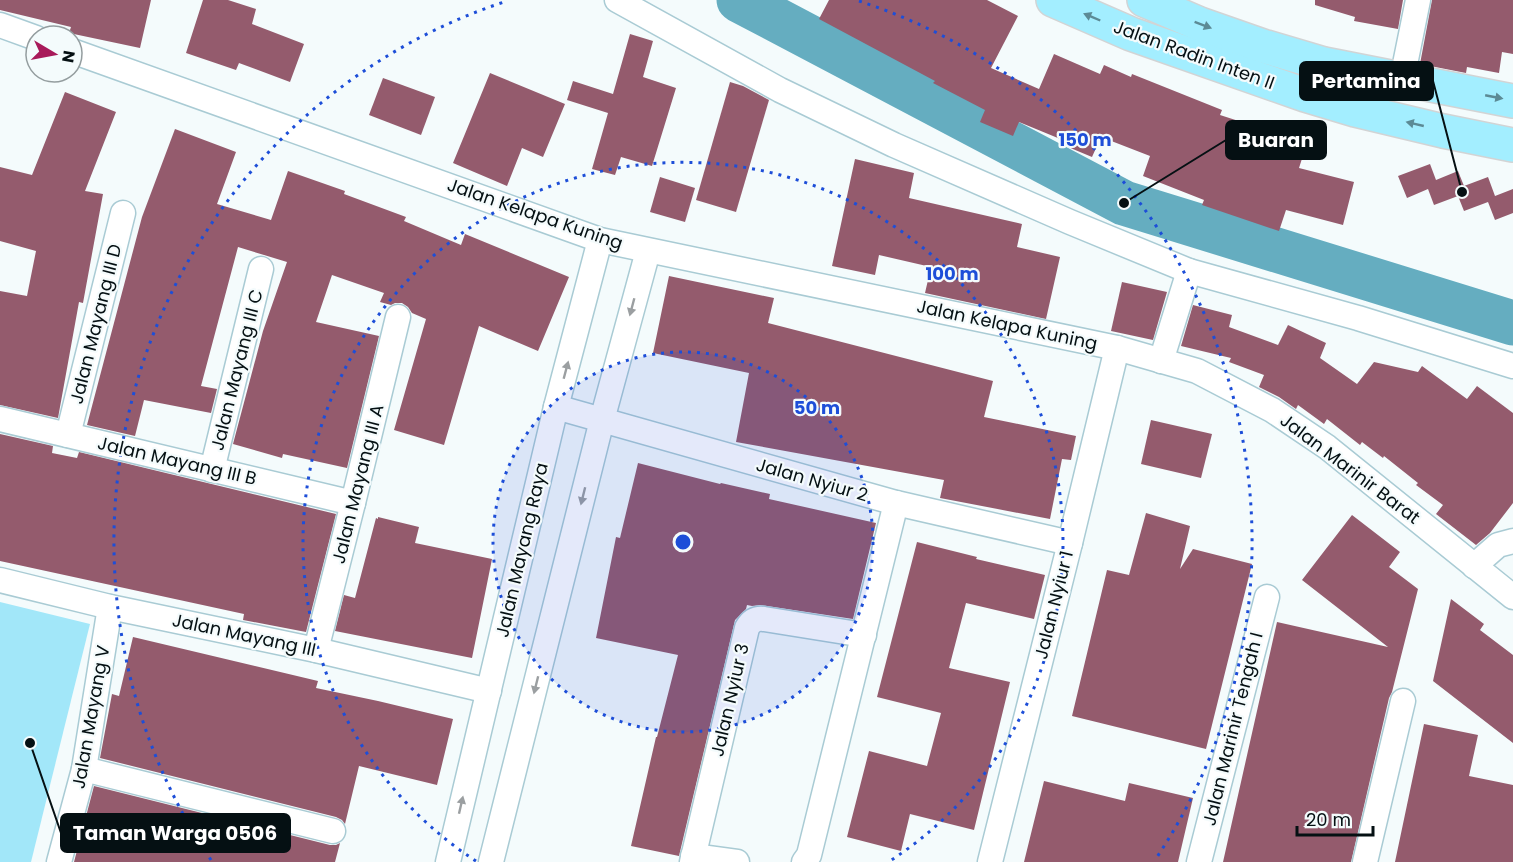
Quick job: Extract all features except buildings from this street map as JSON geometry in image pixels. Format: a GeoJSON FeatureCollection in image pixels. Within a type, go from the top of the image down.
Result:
{"type":"FeatureCollection","features":[{"type":"Feature","properties":{"kind":"main road","name":"Jalan Radin Inten II"},"geometry":{"type":"LineString","coordinates":[[1053,0],[1131,34],[1305,95],[1354,110],[1513,145]]}},
{"type":"Feature","properties":{"kind":"main road","name":"Jalan Radin Inten II"},"geometry":{"type":"LineString","coordinates":[[1144,0],[1200,24],[1324,64],[1513,101]]}},
{"type":"Feature","properties":{"kind":"street"},"geometry":{"type":"LineString","coordinates":[[617,0],[780,90],[894,145],[1188,271],[1358,318],[1513,366]]}},
{"type":"Feature","properties":{"kind":"street"},"geometry":{"type":"LineString","coordinates":[[1402,79],[1418,0]]}},
{"type":"Feature","properties":{"kind":"street"},"geometry":{"type":"LineString","coordinates":[[0,25],[24,34]]}},
{"type":"Feature","properties":{"kind":"street","name":"Jalan Kelapa Kuning"},"geometry":{"type":"LineString","coordinates":[[84,55],[600,240],[1117,348]]}},
{"type":"Feature","properties":{"kind":"street","name":"Jalan Mayang III D"},"geometry":{"type":"LineString","coordinates":[[68,435],[123,213]]}},
{"type":"Feature","properties":{"kind":"street","name":"Jalan Mayang Raya"},"geometry":{"type":"LineString","coordinates":[[448,862],[556,407],[600,240]]}},
{"type":"Feature","properties":{"kind":"street"},"geometry":{"type":"LineString","coordinates":[[491,862],[602,420],[648,250]]}},
{"type":"Feature","properties":{"kind":"street","name":"Jalan Mayang III C"},"geometry":{"type":"LineString","coordinates":[[212,470],[261,269]]}},
{"type":"Feature","properties":{"kind":"street"},"geometry":{"type":"LineString","coordinates":[[1161,361],[1188,271]]}},
{"type":"Feature","properties":{"kind":"street","name":"Jalan Mayang III A"},"geometry":{"type":"LineString","coordinates":[[316,650],[398,317]]}},
{"type":"Feature","properties":{"kind":"street","name":"Jalan Marinir Barat"},"geometry":{"type":"LineString","coordinates":[[1117,348],[1197,371],[1272,410],[1327,447],[1513,597]]}},
{"type":"Feature","properties":{"kind":"street","name":"Jalan Nyiur 1"},"geometry":{"type":"LineString","coordinates":[[990,862],[1117,348]]}},
{"type":"Feature","properties":{"kind":"street","name":"Jalan Nyiur 2"},"geometry":{"type":"LineString","coordinates":[[556,407],[896,503],[1070,543]]}},
{"type":"Feature","properties":{"kind":"street","name":"Jalan Mayang III B"},"geometry":{"type":"LineString","coordinates":[[0,419],[353,503]]}},
{"type":"Feature","properties":{"kind":"street"},"geometry":{"type":"LineString","coordinates":[[804,862],[809,855],[896,503]]}},
{"type":"Feature","properties":{"kind":"street"},"geometry":{"type":"LineString","coordinates":[[1474,566],[1498,545],[1513,541]]}},
{"type":"Feature","properties":{"kind":"street","name":"Jalan Mayang III"},"geometry":{"type":"LineString","coordinates":[[0,580],[110,607],[316,650],[489,691]]}},
{"type":"Feature","properties":{"kind":"street","name":"Jalan Marinir Tengah I"},"geometry":{"type":"LineString","coordinates":[[1199,862],[1267,597]]}},
{"type":"Feature","properties":{"kind":"street","name":"Jalan Mayang V"},"geometry":{"type":"LineString","coordinates":[[59,862],[84,769],[110,607]]}},
{"type":"Feature","properties":{"kind":"street","name":"Jalan Nyiur 3"},"geometry":{"type":"LineString","coordinates":[[737,862],[692,859],[747,628],[758,618],[864,634]]}},
{"type":"Feature","properties":{"kind":"street"},"geometry":{"type":"LineString","coordinates":[[1365,862],[1403,701]]}},
{"type":"Feature","properties":{"kind":"street"},"geometry":{"type":"LineString","coordinates":[[84,769],[333,831]]}},
{"type":"Feature","properties":{"kind":"shaded area"},"geometry":{"type":"Polygon","coordinates":[[[0,602],[90,624],[31,862],[0,862],[0,602]]]}},
{"type":"Feature","properties":{"kind":"waterway"},"geometry":{"type":"LineString","coordinates":[[739,0],[1124,203],[1513,323]]}},
{"type":"Feature","properties":{"kind":"place","name":"Pertamina"},"geometry":{"type":"Point","coordinates":[1462,192]}},
{"type":"Feature","properties":{"kind":"place","name":"Buaran"},"geometry":{"type":"Point","coordinates":[1124,203]}},
{"type":"Feature","properties":{"kind":"place","name":"Taman Warga 0506"},"geometry":{"type":"Point","coordinates":[30,743]}}]}
